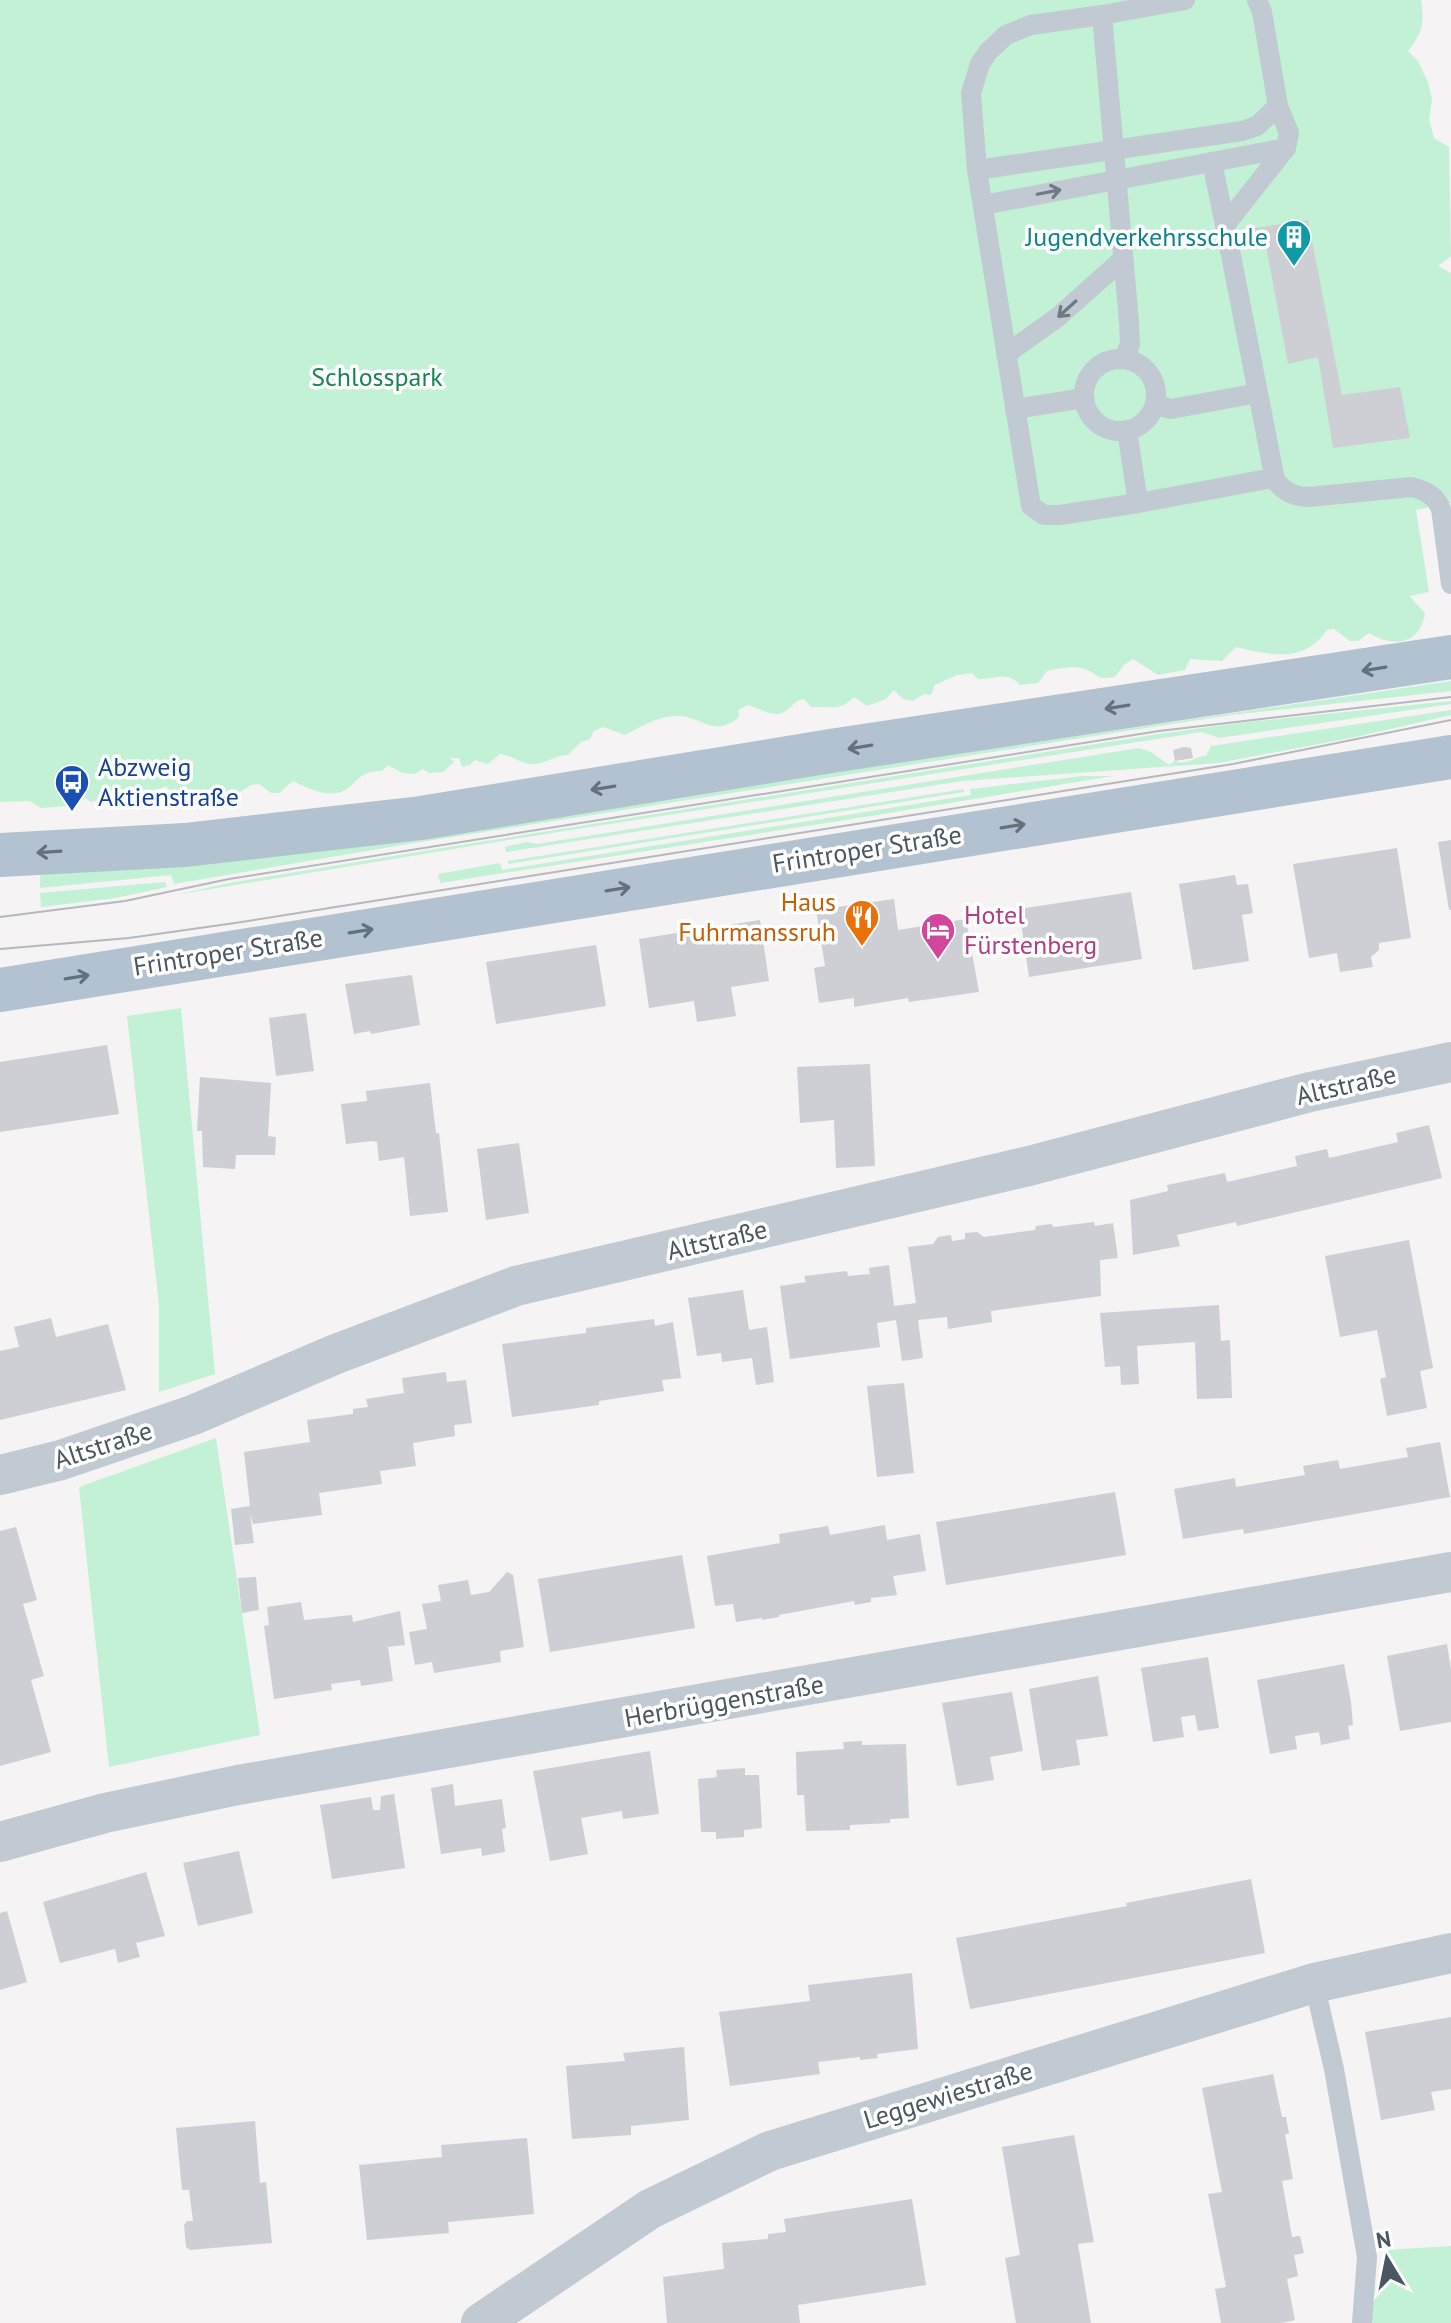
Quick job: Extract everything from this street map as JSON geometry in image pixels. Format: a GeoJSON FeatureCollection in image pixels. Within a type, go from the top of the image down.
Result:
{"type":"FeatureCollection","features":[{"type":"Feature","properties":{"kind":"main road"},"geometry":{"type":"LineString","coordinates":[[0,855],[266,838],[421,818],[1451,657]]}},
{"type":"Feature","properties":{"kind":"main road","name":"Frintroper Straße"},"geometry":{"type":"LineString","coordinates":[[0,990],[1451,757]]}},
{"type":"Feature","properties":{"kind":"street","name":"Altstraße"},"geometry":{"type":"LineString","coordinates":[[0,1475],[61,1460],[183,1418],[336,1354],[516,1286],[998,1174],[1310,1092],[1451,1062]]}},
{"type":"Feature","properties":{"kind":"street","name":"Herbrüggenstraße"},"geometry":{"type":"LineString","coordinates":[[0,1842],[105,1813],[238,1785],[1451,1572]]}},
{"type":"Feature","properties":{"kind":"street","name":"Leggewiestraße"},"geometry":{"type":"LineString","coordinates":[[481,2323],[650,2209],[770,2151],[1314,1983],[1451,1953]]}},
{"type":"Feature","properties":{"kind":"lane"},"geometry":{"type":"LineString","coordinates":[[1185,0],[1019,29],[1006,35],[980,64],[971,93],[977,170],[1028,499],[1036,512],[1060,515],[1273,478]]}},
{"type":"Feature","properties":{"kind":"lane"},"geometry":{"type":"LineString","coordinates":[[1225,225],[1286,148],[1289,133],[1278,106],[1262,12],[1257,0]]}},
{"type":"Feature","properties":{"kind":"lane"},"geometry":{"type":"LineString","coordinates":[[1102,15],[1130,344],[1124,359]]}},
{"type":"Feature","properties":{"kind":"lane"},"geometry":{"type":"LineString","coordinates":[[977,170],[1242,131],[1257,126],[1278,106]]}},
{"type":"Feature","properties":{"kind":"lane"},"geometry":{"type":"LineString","coordinates":[[983,205],[1286,148]]}},
{"type":"Feature","properties":{"kind":"lane"},"geometry":{"type":"LineString","coordinates":[[1212,162],[1273,478],[1284,491],[1294,496],[1412,487],[1426,491],[1437,500],[1441,509],[1451,584]]}},
{"type":"Feature","properties":{"kind":"lane"},"geometry":{"type":"LineString","coordinates":[[1006,354],[1058,317],[1123,259]]}},
{"type":"Feature","properties":{"kind":"lane"},"geometry":{"type":"LineString","coordinates":[[1124,359],[1149,374],[1155,388],[1155,405],[1146,421],[1127,430],[1110,430],[1089,413],[1084,398],[1088,380],[1097,368],[1124,359]]}},
{"type":"Feature","properties":{"kind":"lane"},"geometry":{"type":"LineString","coordinates":[[1155,405],[1171,409],[1258,393]]}},
{"type":"Feature","properties":{"kind":"lane"},"geometry":{"type":"LineString","coordinates":[[1015,409],[1084,398]]}},
{"type":"Feature","properties":{"kind":"lane"},"geometry":{"type":"LineString","coordinates":[[1127,430],[1138,503]]}},
{"type":"Feature","properties":{"kind":"lane"},"geometry":{"type":"LineString","coordinates":[[1314,1983],[1334,2069],[1367,2257],[1362,2323]]}},
{"type":"Feature","properties":{"kind":"green space","name":"Schlosspark"},"geometry":{"type":"Polygon","coordinates":[[[0,0],[1421,0],[1421,27],[1408,51],[1418,61],[1428,82],[1432,100],[1429,120],[1434,138],[1449,147],[1451,256],[1438,266],[1451,273],[1451,503],[1416,510],[1429,592],[1409,596],[1425,613],[1422,624],[1418,632],[1404,641],[1388,641],[1369,633],[1358,641],[1350,641],[1334,629],[1327,630],[1318,641],[1297,652],[1273,654],[1236,647],[1222,661],[1190,659],[1185,670],[1158,675],[1133,659],[1115,677],[1101,677],[1081,668],[1066,668],[1047,671],[1038,683],[1020,685],[1011,678],[978,679],[972,673],[957,675],[935,685],[931,695],[924,694],[913,701],[903,699],[894,690],[886,699],[867,706],[854,697],[844,705],[834,707],[811,707],[804,699],[778,714],[748,705],[738,710],[739,717],[721,726],[682,716],[666,717],[625,735],[603,727],[594,731],[590,739],[581,742],[568,755],[537,764],[500,754],[488,764],[475,760],[462,767],[459,758],[450,758],[454,762],[443,772],[429,773],[423,769],[415,774],[402,773],[388,765],[382,771],[361,776],[340,792],[330,794],[293,781],[279,793],[271,793],[259,784],[251,785],[232,797],[207,790],[195,797],[174,795],[166,786],[129,802],[115,795],[91,802],[77,792],[68,806],[41,808],[30,801],[0,802],[0,0]]]}},
{"type":"Feature","properties":{"kind":"green space"},"geometry":{"type":"Polygon","coordinates":[[[1451,681],[1451,691],[1231,715],[414,843],[174,884],[171,875],[40,888],[40,872],[751,784],[1451,681]]]}},
{"type":"Feature","properties":{"kind":"green space"},"geometry":{"type":"Polygon","coordinates":[[[1451,701],[1451,704],[1219,738],[1202,732],[175,895],[229,883],[436,849],[1159,734],[1451,701]]]}},
{"type":"Feature","properties":{"kind":"green space"},"geometry":{"type":"Polygon","coordinates":[[[1451,710],[1451,715],[1356,737],[1218,763],[962,781],[506,852],[505,847],[1139,748],[1151,752],[1169,765],[1175,761],[1184,762],[1206,756],[1211,746],[1451,710]]]}},
{"type":"Feature","properties":{"kind":"green space"},"geometry":{"type":"Polygon","coordinates":[[[1083,776],[1113,776],[440,883],[438,874],[500,863],[502,870],[971,795],[970,789],[1083,776]]]}},
{"type":"Feature","properties":{"kind":"green space"},"geometry":{"type":"Polygon","coordinates":[[[964,789],[964,792],[508,864],[508,861],[964,789]]]}},
{"type":"Feature","properties":{"kind":"green space"},"geometry":{"type":"Polygon","coordinates":[[[165,882],[167,887],[115,898],[41,907],[40,893],[165,882]]]}},
{"type":"Feature","properties":{"kind":"green space"},"geometry":{"type":"Polygon","coordinates":[[[181,1008],[215,1374],[159,1392],[159,1305],[127,1016],[181,1008]]]}},
{"type":"Feature","properties":{"kind":"green space"},"geometry":{"type":"Polygon","coordinates":[[[216,1438],[260,1735],[109,1767],[79,1487],[216,1438]]]}},
{"type":"Feature","properties":{"kind":"green space"},"geometry":{"type":"Polygon","coordinates":[[[1451,2246],[1451,2323],[1366,2323],[1386,2250],[1451,2246]]]}},
{"type":"Feature","properties":{"kind":"building"},"geometry":{"type":"Polygon","coordinates":[[[1308,220],[1342,395],[1400,387],[1410,438],[1333,448],[1318,357],[1288,364],[1265,240],[1251,242],[1249,229],[1308,220]]]}},
{"type":"Feature","properties":{"kind":"building"},"geometry":{"type":"Polygon","coordinates":[[[1191,748],[1193,758],[1175,761],[1173,750],[1191,748]]]}},
{"type":"Feature","properties":{"kind":"building"},"geometry":{"type":"Polygon","coordinates":[[[1451,840],[1451,910],[1449,910],[1438,842],[1451,840]]]}},
{"type":"Feature","properties":{"kind":"building"},"geometry":{"type":"Polygon","coordinates":[[[1397,848],[1411,938],[1379,943],[1379,950],[1371,957],[1373,967],[1340,972],[1337,953],[1309,958],[1293,864],[1397,848]]]}},
{"type":"Feature","properties":{"kind":"building"},"geometry":{"type":"Polygon","coordinates":[[[1235,875],[1237,885],[1248,884],[1253,913],[1242,915],[1249,961],[1193,970],[1179,884],[1235,875]]]}},
{"type":"Feature","properties":{"kind":"building"},"geometry":{"type":"Polygon","coordinates":[[[1131,892],[1142,959],[1029,977],[1019,909],[1131,892]]]}},
{"type":"Feature","properties":{"kind":"building","name":"Haus Fuhrmanssruh"},"geometry":{"type":"Polygon","coordinates":[[[894,899],[898,930],[966,919],[979,992],[909,1002],[908,998],[854,1007],[854,998],[819,1003],[814,968],[825,966],[816,910],[894,899]]]}},
{"type":"Feature","properties":{"kind":"building"},"geometry":{"type":"Polygon","coordinates":[[[760,920],[769,981],[731,987],[736,1016],[697,1022],[694,1001],[649,1008],[639,939],[760,920]]]}},
{"type":"Feature","properties":{"kind":"building"},"geometry":{"type":"Polygon","coordinates":[[[596,945],[606,1006],[496,1024],[486,962],[596,945]]]}},
{"type":"Feature","properties":{"kind":"building"},"geometry":{"type":"Polygon","coordinates":[[[412,975],[420,1025],[354,1034],[345,984],[412,975]]]}},
{"type":"Feature","properties":{"kind":"building"},"geometry":{"type":"Polygon","coordinates":[[[306,1013],[314,1071],[276,1076],[269,1018],[306,1013]]]}},
{"type":"Feature","properties":{"kind":"building"},"geometry":{"type":"Polygon","coordinates":[[[107,1045],[119,1114],[0,1132],[0,1062],[107,1045]]]}},
{"type":"Feature","properties":{"kind":"building"},"geometry":{"type":"Polygon","coordinates":[[[870,1064],[875,1166],[836,1168],[834,1120],[800,1123],[797,1067],[870,1064]]]}},
{"type":"Feature","properties":{"kind":"building"},"geometry":{"type":"Polygon","coordinates":[[[200,1077],[271,1083],[268,1136],[276,1137],[275,1155],[236,1155],[235,1169],[203,1167],[202,1131],[197,1131],[200,1077]]]}},
{"type":"Feature","properties":{"kind":"building"},"geometry":{"type":"Polygon","coordinates":[[[430,1083],[448,1212],[410,1216],[404,1157],[379,1161],[377,1142],[346,1144],[341,1104],[367,1101],[366,1091],[430,1083]]]}},
{"type":"Feature","properties":{"kind":"building"},"geometry":{"type":"Polygon","coordinates":[[[1429,1125],[1442,1178],[1237,1226],[1236,1222],[1177,1235],[1180,1246],[1133,1255],[1130,1200],[1168,1191],[1167,1185],[1225,1173],[1227,1182],[1297,1166],[1295,1156],[1327,1149],[1329,1158],[1398,1142],[1396,1133],[1429,1125]]]}},
{"type":"Feature","properties":{"kind":"building"},"geometry":{"type":"Polygon","coordinates":[[[519,1143],[529,1213],[486,1220],[477,1149],[519,1143]]]}},
{"type":"Feature","properties":{"kind":"building"},"geometry":{"type":"Polygon","coordinates":[[[1094,1222],[1095,1226],[1113,1223],[1118,1258],[1100,1260],[1101,1296],[991,1311],[992,1322],[948,1329],[947,1317],[918,1320],[923,1358],[902,1361],[896,1320],[877,1323],[880,1347],[790,1359],[780,1286],[806,1282],[804,1276],[847,1271],[848,1276],[870,1274],[869,1268],[889,1265],[894,1306],[916,1303],[908,1247],[933,1244],[938,1237],[951,1235],[952,1241],[965,1239],[965,1233],[977,1232],[984,1237],[1035,1230],[1036,1226],[1094,1222]]]}},
{"type":"Feature","properties":{"kind":"building"},"geometry":{"type":"Polygon","coordinates":[[[1409,1240],[1433,1368],[1420,1371],[1427,1408],[1387,1416],[1380,1379],[1386,1377],[1377,1330],[1340,1337],[1325,1256],[1409,1240]]]}},
{"type":"Feature","properties":{"kind":"building"},"geometry":{"type":"Polygon","coordinates":[[[743,1290],[749,1330],[767,1327],[774,1382],[756,1385],[752,1358],[722,1362],[721,1353],[697,1356],[688,1298],[743,1290]]]}},
{"type":"Feature","properties":{"kind":"building"},"geometry":{"type":"Polygon","coordinates":[[[1219,1305],[1221,1341],[1230,1340],[1232,1398],[1197,1399],[1195,1342],[1137,1346],[1139,1384],[1121,1385],[1120,1366],[1105,1367],[1100,1313],[1219,1305]]]}},
{"type":"Feature","properties":{"kind":"building"},"geometry":{"type":"Polygon","coordinates":[[[51,1318],[56,1337],[108,1324],[126,1390],[0,1420],[0,1351],[19,1347],[14,1327],[51,1318]]]}},
{"type":"Feature","properties":{"kind":"building"},"geometry":{"type":"Polygon","coordinates":[[[654,1319],[655,1326],[673,1322],[681,1378],[662,1380],[664,1391],[599,1401],[599,1405],[512,1417],[502,1344],[586,1333],[586,1328],[654,1319]]]}},
{"type":"Feature","properties":{"kind":"building"},"geometry":{"type":"Polygon","coordinates":[[[446,1372],[447,1382],[466,1380],[472,1423],[454,1425],[455,1436],[413,1443],[416,1466],[380,1471],[382,1484],[319,1493],[322,1515],[253,1524],[250,1514],[254,1543],[235,1545],[231,1509],[250,1506],[244,1452],[310,1442],[307,1420],[353,1414],[353,1409],[368,1407],[366,1399],[404,1393],[402,1378],[446,1372]]]}},
{"type":"Feature","properties":{"kind":"building"},"geometry":{"type":"Polygon","coordinates":[[[904,1383],[914,1473],[877,1477],[867,1386],[904,1383]]]}},
{"type":"Feature","properties":{"kind":"building"},"geometry":{"type":"Polygon","coordinates":[[[1440,1442],[1450,1497],[1244,1534],[1243,1529],[1183,1539],[1174,1489],[1235,1478],[1236,1487],[1305,1475],[1303,1466],[1338,1460],[1340,1469],[1408,1457],[1406,1448],[1440,1442]]]}},
{"type":"Feature","properties":{"kind":"building"},"geometry":{"type":"Polygon","coordinates":[[[1115,1492],[1126,1555],[946,1585],[936,1522],[1115,1492]]]}},
{"type":"Feature","properties":{"kind":"building"},"geometry":{"type":"Polygon","coordinates":[[[885,1525],[887,1540],[920,1534],[926,1571],[893,1576],[897,1595],[871,1598],[871,1602],[855,1605],[854,1601],[779,1617],[736,1622],[733,1604],[715,1606],[707,1556],[780,1543],[779,1534],[828,1526],[830,1535],[885,1525]]]}},
{"type":"Feature","properties":{"kind":"building"},"geometry":{"type":"Polygon","coordinates":[[[16,1527],[37,1600],[23,1604],[44,1676],[31,1680],[51,1752],[0,1766],[0,1531],[16,1527]]]}},
{"type":"Feature","properties":{"kind":"building"},"geometry":{"type":"Polygon","coordinates":[[[682,1555],[695,1628],[550,1652],[538,1579],[682,1555]]]}},
{"type":"Feature","properties":{"kind":"building"},"geometry":{"type":"Polygon","coordinates":[[[507,1572],[513,1575],[524,1647],[500,1651],[501,1662],[434,1673],[432,1662],[415,1665],[409,1632],[427,1629],[422,1604],[441,1601],[438,1585],[468,1580],[471,1595],[489,1592],[507,1572]]]}},
{"type":"Feature","properties":{"kind":"building"},"geometry":{"type":"Polygon","coordinates":[[[256,1577],[259,1610],[242,1613],[238,1578],[256,1577]]]}},
{"type":"Feature","properties":{"kind":"building"},"geometry":{"type":"Polygon","coordinates":[[[301,1602],[304,1620],[352,1615],[353,1622],[400,1611],[405,1645],[388,1647],[393,1681],[361,1686],[360,1680],[331,1684],[332,1690],[274,1699],[264,1626],[269,1625],[267,1607],[301,1602]]]}},
{"type":"Feature","properties":{"kind":"building"},"geometry":{"type":"Polygon","coordinates":[[[1447,1644],[1451,1670],[1451,1722],[1400,1731],[1387,1656],[1447,1644]]]}},
{"type":"Feature","properties":{"kind":"building"},"geometry":{"type":"Polygon","coordinates":[[[1208,1657],[1219,1728],[1198,1731],[1195,1715],[1181,1717],[1184,1737],[1153,1742],[1141,1668],[1208,1657]]]}},
{"type":"Feature","properties":{"kind":"building"},"geometry":{"type":"Polygon","coordinates":[[[1344,1664],[1353,1725],[1348,1726],[1350,1739],[1321,1745],[1319,1732],[1295,1736],[1297,1749],[1270,1754],[1257,1680],[1344,1664]]]}},
{"type":"Feature","properties":{"kind":"building"},"geometry":{"type":"Polygon","coordinates":[[[1098,1676],[1108,1736],[1076,1740],[1080,1765],[1042,1771],[1029,1689],[1098,1676]]]}},
{"type":"Feature","properties":{"kind":"building"},"geometry":{"type":"Polygon","coordinates":[[[1012,1692],[1023,1751],[990,1757],[994,1780],[957,1786],[942,1703],[1012,1692]]]}},
{"type":"Feature","properties":{"kind":"building"},"geometry":{"type":"Polygon","coordinates":[[[862,1741],[862,1745],[906,1744],[909,1818],[890,1819],[890,1823],[850,1825],[850,1830],[806,1831],[804,1795],[797,1795],[796,1752],[844,1749],[843,1742],[862,1741]]]}},
{"type":"Feature","properties":{"kind":"building"},"geometry":{"type":"Polygon","coordinates":[[[650,1751],[659,1814],[623,1819],[622,1811],[581,1818],[588,1854],[550,1861],[533,1771],[650,1751]]]}},
{"type":"Feature","properties":{"kind":"building"},"geometry":{"type":"Polygon","coordinates":[[[745,1768],[745,1775],[759,1775],[762,1828],[744,1830],[744,1837],[716,1839],[716,1832],[701,1832],[698,1779],[717,1777],[716,1770],[745,1768]]]}},
{"type":"Feature","properties":{"kind":"building"},"geometry":{"type":"Polygon","coordinates":[[[453,1784],[455,1806],[502,1799],[505,1852],[482,1856],[481,1848],[441,1854],[431,1788],[453,1784]]]}},
{"type":"Feature","properties":{"kind":"building"},"geometry":{"type":"Polygon","coordinates":[[[394,1794],[405,1868],[332,1879],[320,1805],[371,1797],[373,1810],[380,1810],[381,1796],[394,1794]]]}},
{"type":"Feature","properties":{"kind":"building"},"geometry":{"type":"Polygon","coordinates":[[[239,1851],[253,1913],[198,1926],[183,1863],[239,1851]]]}},
{"type":"Feature","properties":{"kind":"building"},"geometry":{"type":"Polygon","coordinates":[[[146,1872],[165,1936],[136,1943],[140,1957],[118,1963],[115,1949],[60,1963],[43,1902],[146,1872]]]}},
{"type":"Feature","properties":{"kind":"building"},"geometry":{"type":"Polygon","coordinates":[[[1251,1879],[1265,1953],[970,2009],[956,1938],[1251,1879]]]}},
{"type":"Feature","properties":{"kind":"building"},"geometry":{"type":"Polygon","coordinates":[[[7,1911],[27,1982],[0,1990],[0,1913],[7,1911]]]}},
{"type":"Feature","properties":{"kind":"building"},"geometry":{"type":"Polygon","coordinates":[[[912,1973],[918,2049],[877,2054],[878,2058],[818,2062],[820,2074],[730,2086],[719,2012],[810,2001],[808,1985],[912,1973]]]}},
{"type":"Feature","properties":{"kind":"building"},"geometry":{"type":"Polygon","coordinates":[[[1451,2017],[1451,2089],[1431,2092],[1435,2110],[1381,2120],[1365,2032],[1451,2017]]]}},
{"type":"Feature","properties":{"kind":"building"},"geometry":{"type":"Polygon","coordinates":[[[684,2047],[689,2120],[631,2126],[631,2135],[572,2139],[566,2066],[625,2061],[623,2053],[684,2047]]]}},
{"type":"Feature","properties":{"kind":"building"},"geometry":{"type":"Polygon","coordinates":[[[1273,2074],[1282,2117],[1286,2117],[1289,2134],[1285,2134],[1293,2179],[1282,2181],[1292,2237],[1300,2236],[1304,2253],[1294,2255],[1298,2276],[1287,2279],[1295,2320],[1282,2323],[1221,2323],[1215,2289],[1226,2287],[1208,2194],[1222,2192],[1202,2088],[1273,2074]]]}},
{"type":"Feature","properties":{"kind":"building"},"geometry":{"type":"Polygon","coordinates":[[[255,2121],[260,2183],[266,2182],[272,2243],[190,2250],[186,2247],[184,2225],[187,2221],[193,2221],[189,2190],[182,2190],[176,2128],[255,2121]]]}},
{"type":"Feature","properties":{"kind":"building"},"geometry":{"type":"Polygon","coordinates":[[[1074,2135],[1094,2242],[1078,2244],[1091,2323],[1016,2323],[1005,2258],[1020,2255],[1002,2147],[1074,2135]]]}},
{"type":"Feature","properties":{"kind":"building"},"geometry":{"type":"Polygon","coordinates":[[[527,2138],[534,2214],[448,2222],[449,2233],[367,2240],[359,2165],[442,2157],[441,2145],[527,2138]]]}},
{"type":"Feature","properties":{"kind":"building"},"geometry":{"type":"Polygon","coordinates":[[[912,2199],[926,2285],[798,2305],[800,2323],[667,2323],[663,2277],[724,2269],[722,2243],[768,2239],[768,2234],[786,2232],[784,2219],[912,2199]]]}},
{"type":"Feature","properties":{"kind":"tram line"},"geometry":{"type":"LineString","coordinates":[[0,917],[125,901],[229,879],[1159,731],[1451,697]]}},
{"type":"Feature","properties":{"kind":"tram line"},"geometry":{"type":"LineString","coordinates":[[0,949],[129,938],[235,923],[1233,764],[1451,720]]}},
{"type":"Feature","properties":{"kind":"place","name":"Jugendverkehrsschule"},"geometry":{"type":"Point","coordinates":[1294,268]}},
{"type":"Feature","properties":{"kind":"place","name":"Abzweig Aktienstraße"},"geometry":{"type":"Point","coordinates":[72,813]}},
{"type":"Feature","properties":{"kind":"place","name":"Haus Fuhrmanssruh"},"geometry":{"type":"Point","coordinates":[862,948]}},
{"type":"Feature","properties":{"kind":"place","name":"Hotel Fürstenberg"},"geometry":{"type":"Point","coordinates":[938,961]}}]}
